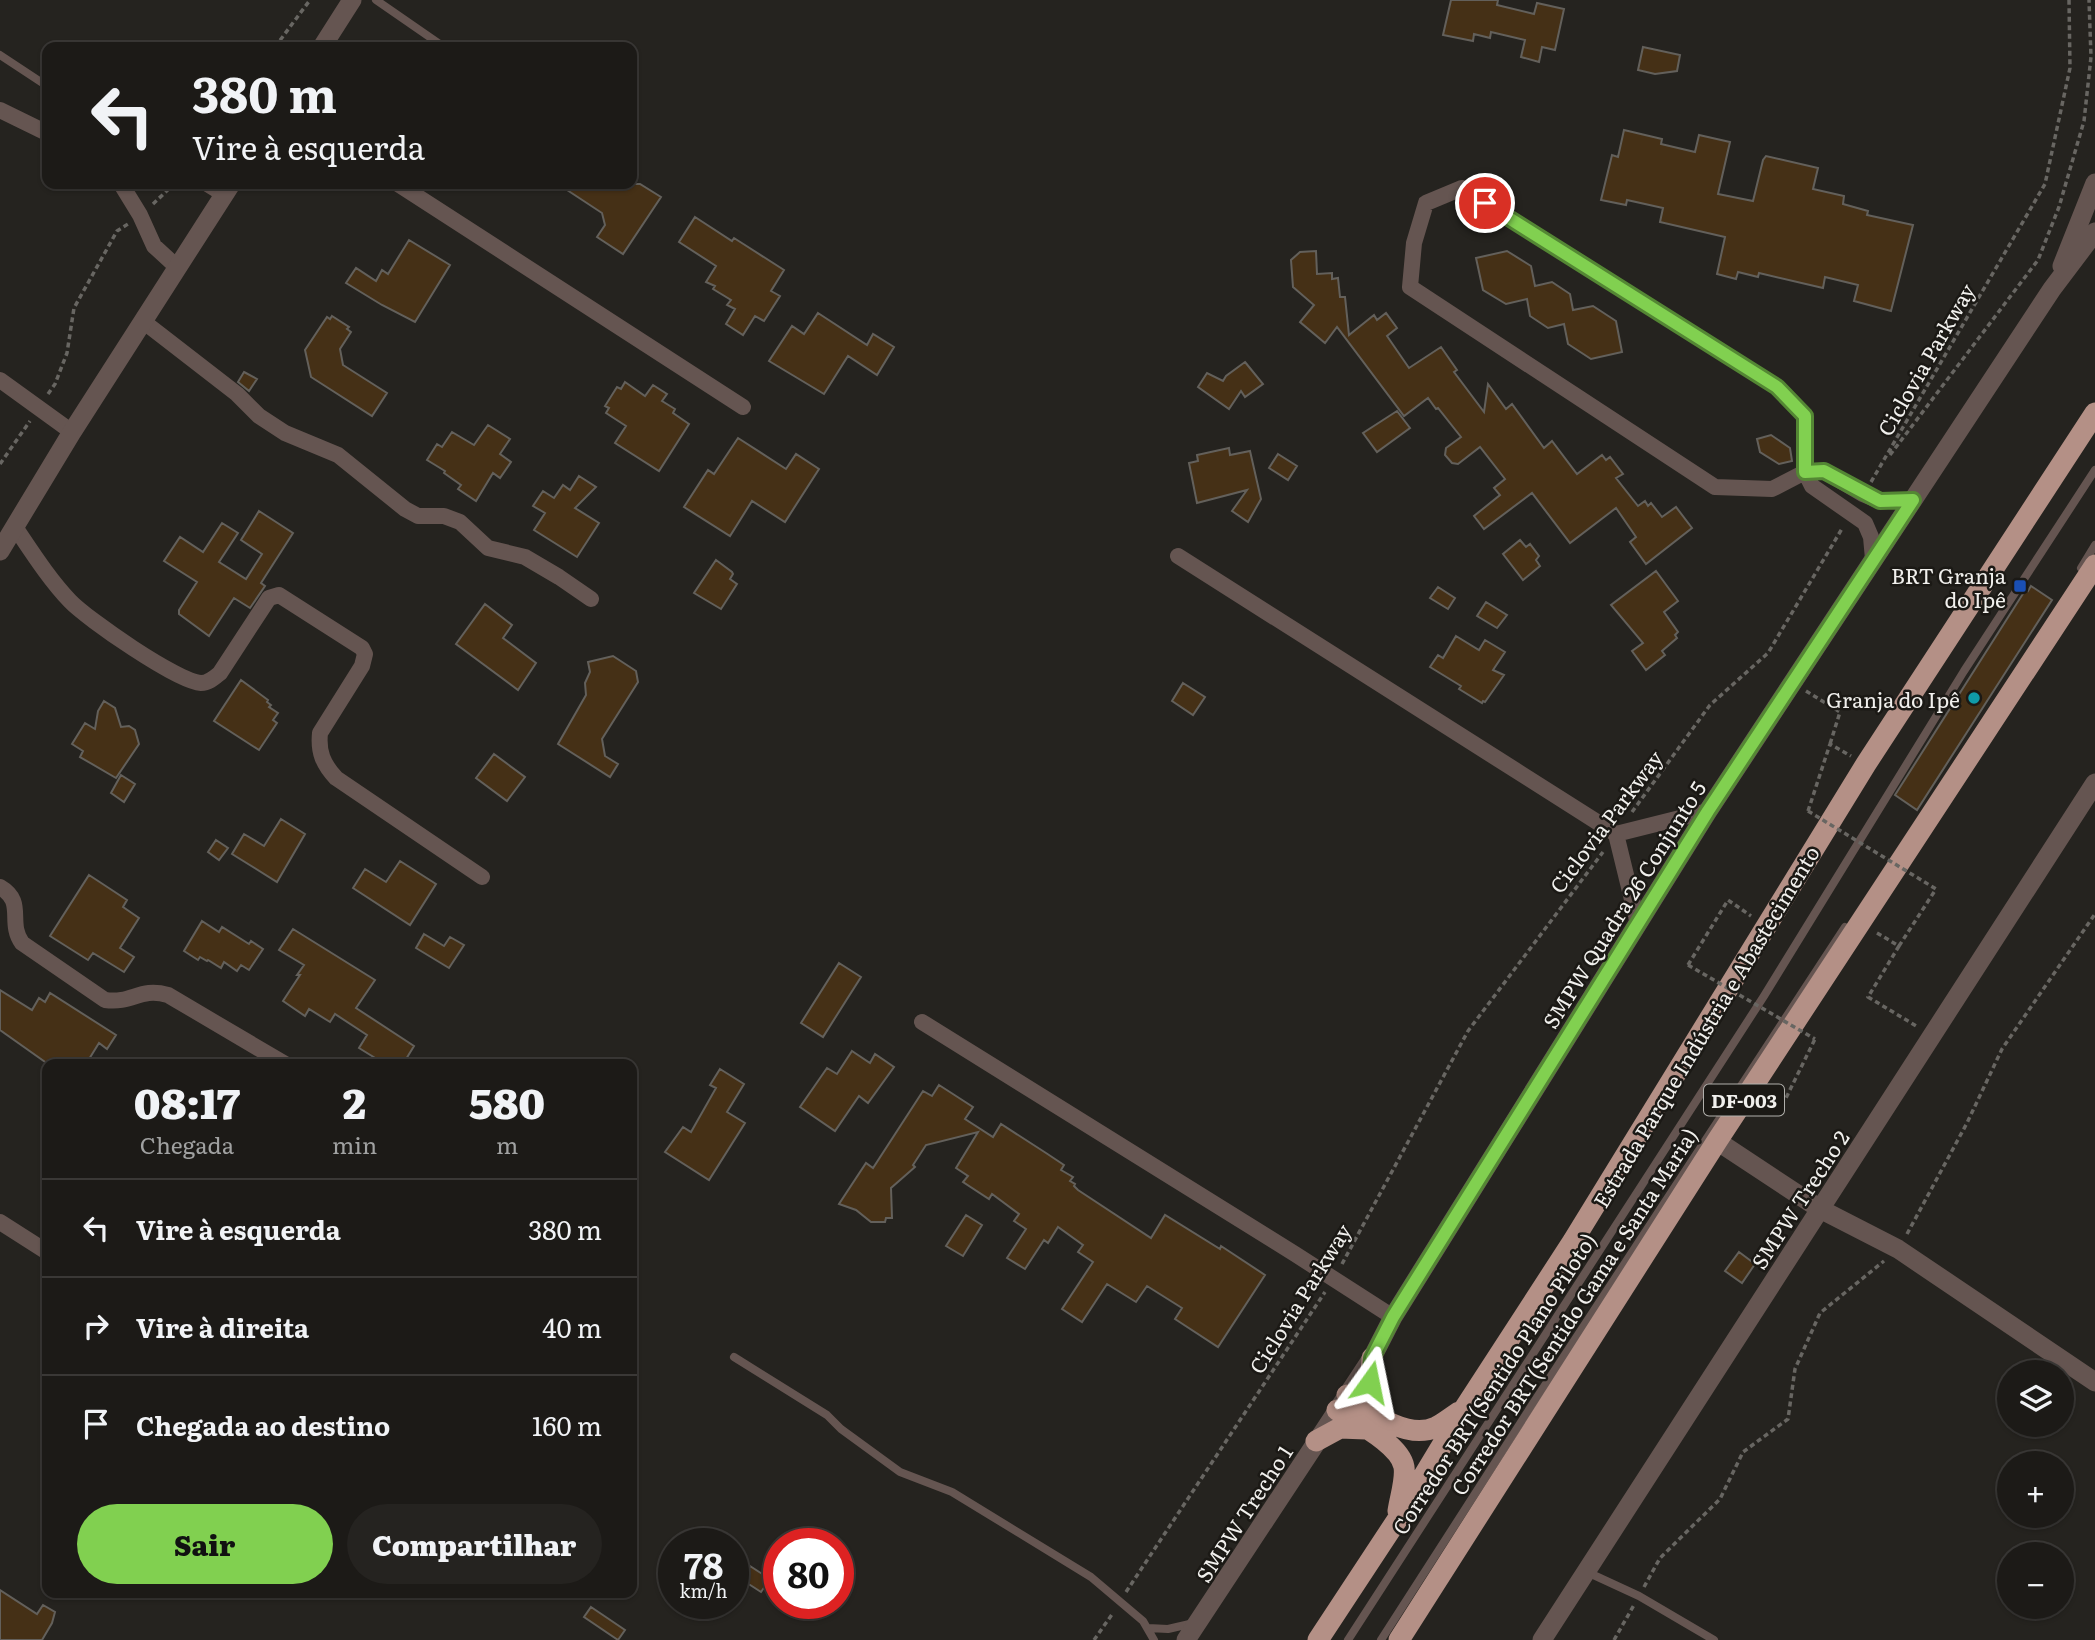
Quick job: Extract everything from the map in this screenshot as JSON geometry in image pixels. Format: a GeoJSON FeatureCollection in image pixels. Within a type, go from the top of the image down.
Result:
{"type":"FeatureCollection","features":[{"type":"Feature","properties":{"kind":"highway","name":"Estrada Parque Indústria e Abastecimento"},"geometry":{"type":"LineString","coordinates":[[1318,1640],[1573,1241],[1866,764],[2095,413]]}},
{"type":"Feature","properties":{"kind":"highway","name":"DF-003"},"geometry":{"type":"LineString","coordinates":[[1399,1640],[1756,1082],[1856,920],[2095,565]]}},
{"type":"Feature","properties":{"kind":"highway"},"geometry":{"type":"LineString","coordinates":[[1372,1358],[1370,1389],[1373,1424]]}},
{"type":"Feature","properties":{"kind":"highway"},"geometry":{"type":"LineString","coordinates":[[1342,1403],[1373,1424],[1402,1462],[1404,1470],[1397,1520]]}},
{"type":"Feature","properties":{"kind":"highway"},"geometry":{"type":"LineString","coordinates":[[1316,1441],[1340,1428],[1373,1424],[1421,1430],[1434,1428],[1464,1409]]}},
{"type":"Feature","properties":{"kind":"street"},"geometry":{"type":"LineString","coordinates":[[325,42],[352,0]]}},
{"type":"Feature","properties":{"kind":"street"},"geometry":{"type":"LineString","coordinates":[[0,110],[42,131]]}},
{"type":"Feature","properties":{"kind":"street","name":"SMPW Quadra 26 Conjunto 5"},"geometry":{"type":"LineString","coordinates":[[2052,289],[2095,183]]}},
{"type":"Feature","properties":{"kind":"street"},"geometry":{"type":"LineString","coordinates":[[1873,559],[1871,537],[1865,523],[1812,486],[1805,472],[1805,416],[1777,387],[1462,188],[1426,203],[1414,243],[1410,287],[1715,487],[1772,489],[1805,472],[1824,471],[1880,501],[1913,500]]}},
{"type":"Feature","properties":{"kind":"street"},"geometry":{"type":"LineString","coordinates":[[124,189],[154,246],[178,268]]}},
{"type":"Feature","properties":{"kind":"street"},"geometry":{"type":"LineString","coordinates":[[406,189],[743,407]]}},
{"type":"Feature","properties":{"kind":"street"},"geometry":{"type":"LineString","coordinates":[[0,551],[72,432],[226,191]]}},
{"type":"Feature","properties":{"kind":"street","name":"SMPW Quadra 26 Conjunto 5"},"geometry":{"type":"LineString","coordinates":[[1342,1403],[1708,811],[2052,289],[2095,232]]}},
{"type":"Feature","properties":{"kind":"street"},"geometry":{"type":"LineString","coordinates":[[144,322],[237,394],[259,416],[285,433],[338,455],[405,509],[418,516],[444,516],[460,522],[488,548],[525,557],[591,599]]}},
{"type":"Feature","properties":{"kind":"street"},"geometry":{"type":"LineString","coordinates":[[0,380],[72,432]]}},
{"type":"Feature","properties":{"kind":"street"},"geometry":{"type":"LineString","coordinates":[[15,527],[48,575],[78,608],[142,653],[191,681],[203,683],[220,673],[269,598],[279,594],[362,648],[365,654],[362,666],[320,733],[322,759],[337,778],[482,877]]}},
{"type":"Feature","properties":{"kind":"street"},"geometry":{"type":"LineString","coordinates":[[1178,556],[1616,834],[1638,923]]}},
{"type":"Feature","properties":{"kind":"street","name":"SMPW Trecho 2"},"geometry":{"type":"LineString","coordinates":[[1542,1640],[2095,783]]}},
{"type":"Feature","properties":{"kind":"street"},"geometry":{"type":"LineString","coordinates":[[1616,834],[1708,811]]}},
{"type":"Feature","properties":{"kind":"street"},"geometry":{"type":"LineString","coordinates":[[0,887],[7,891],[15,902],[16,932],[22,943],[104,1000],[133,998],[146,991],[168,995],[277,1059]]}},
{"type":"Feature","properties":{"kind":"street"},"geometry":{"type":"LineString","coordinates":[[922,1022],[1393,1317]]}},
{"type":"Feature","properties":{"kind":"street"},"geometry":{"type":"LineString","coordinates":[[1717,1141],[1820,1209],[1898,1250],[2095,1382]]}},
{"type":"Feature","properties":{"kind":"street"},"geometry":{"type":"LineString","coordinates":[[0,1222],[42,1249]]}},
{"type":"Feature","properties":{"kind":"street","name":"SMPW Trecho 1"},"geometry":{"type":"LineString","coordinates":[[1186,1640],[1342,1403]]}},
{"type":"Feature","properties":{"kind":"lane"},"geometry":{"type":"LineString","coordinates":[[376,0],[437,42]]}},
{"type":"Feature","properties":{"kind":"lane"},"geometry":{"type":"LineString","coordinates":[[0,55],[42,83]]}},
{"type":"Feature","properties":{"kind":"lane","name":"Corredor BRT(Sentido Plano Piloto)"},"geometry":{"type":"LineString","coordinates":[[1348,1640],[1764,996],[1964,671],[2095,470]]}},
{"type":"Feature","properties":{"kind":"lane"},"geometry":{"type":"LineString","coordinates":[[2075,577],[2095,545]]}},
{"type":"Feature","properties":{"kind":"lane"},"geometry":{"type":"LineString","coordinates":[[1875,882],[2062,598]]}},
{"type":"Feature","properties":{"kind":"lane","name":"Corredor BRT(Sentido Gama e Santa Maria)"},"geometry":{"type":"LineString","coordinates":[[1381,1640],[1702,1143],[1856,920]]}},
{"type":"Feature","properties":{"kind":"lane"},"geometry":{"type":"LineString","coordinates":[[734,1357],[827,1415],[841,1429],[900,1472],[953,1492],[1091,1577],[1148,1628],[1154,1640]]}},
{"type":"Feature","properties":{"kind":"lane"},"geometry":{"type":"LineString","coordinates":[[1586,1572],[1639,1596],[1714,1640]]}},
{"type":"Feature","properties":{"kind":"lane"},"geometry":{"type":"LineString","coordinates":[[1148,1628],[1168,1629],[1198,1622]]}},
{"type":"Feature","properties":{"kind":"path"},"geometry":{"type":"LineString","coordinates":[[279,42],[310,0]]}},
{"type":"Feature","properties":{"kind":"path","name":"Ciclovia Parkway"},"geometry":{"type":"LineString","coordinates":[[1863,494],[2045,184],[2070,68],[2069,0]]}},
{"type":"Feature","properties":{"kind":"path"},"geometry":{"type":"LineString","coordinates":[[1880,467],[2038,261],[2059,207],[2084,121],[2091,57],[2089,0]]}},
{"type":"Feature","properties":{"kind":"path"},"geometry":{"type":"LineString","coordinates":[[0,464],[55,384],[67,353],[74,308],[117,231],[140,215],[169,189]]}},
{"type":"Feature","properties":{"kind":"path","name":"Ciclovia Parkway"},"geometry":{"type":"LineString","coordinates":[[1094,1640],[1334,1280],[1468,1031],[1710,705],[1768,653],[1851,513]]}},
{"type":"Feature","properties":{"kind":"path"},"geometry":{"type":"LineString","coordinates":[[1792,683],[1840,712],[1808,811],[1936,889],[1868,998],[1932,1035]]}},
{"type":"Feature","properties":{"kind":"path"},"geometry":{"type":"LineString","coordinates":[[1830,744],[1866,764]]}},
{"type":"Feature","properties":{"kind":"path"},"geometry":{"type":"LineString","coordinates":[[1756,1082],[1785,1100],[1815,1040],[1688,965],[1728,900],[1766,926]]}},
{"type":"Feature","properties":{"kind":"path"},"geometry":{"type":"LineString","coordinates":[[1614,1640],[1660,1558],[1720,1499],[1743,1452],[1788,1419],[1795,1369],[1821,1312],[1898,1250],[1967,1123],[2002,1049],[2095,914]]}},
{"type":"Feature","properties":{"kind":"path"},"geometry":{"type":"LineString","coordinates":[[1856,920],[1899,946]]}},
{"type":"Feature","properties":{"kind":"building"},"geometry":{"type":"Polygon","coordinates":[[[1451,0],[1498,0],[1497,5],[1534,14],[1537,3],[1564,9],[1555,50],[1542,47],[1539,62],[1521,57],[1525,40],[1491,32],[1490,38],[1474,34],[1473,41],[1443,35],[1451,0]]]}},
{"type":"Feature","properties":{"kind":"building"},"geometry":{"type":"Polygon","coordinates":[[[1643,47],[1680,55],[1677,71],[1655,74],[1638,70],[1643,47]]]}},
{"type":"Feature","properties":{"kind":"building"},"geometry":{"type":"Polygon","coordinates":[[[1624,130],[1662,139],[1661,144],[1695,152],[1699,135],[1730,142],[1718,194],[1753,201],[1766,156],[1818,168],[1813,189],[1844,196],[1843,204],[1868,211],[1867,215],[1913,225],[1891,311],[1854,301],[1858,285],[1825,277],[1823,288],[1759,273],[1758,277],[1738,272],[1736,279],[1717,274],[1725,237],[1660,222],[1663,208],[1627,200],[1626,205],[1601,200],[1612,155],[1618,157],[1624,130]]]}},
{"type":"Feature","properties":{"kind":"building"},"geometry":{"type":"Polygon","coordinates":[[[637,184],[640,184],[661,197],[623,254],[597,237],[605,225],[602,213],[566,189],[637,189],[637,184]]]}},
{"type":"Feature","properties":{"kind":"building"},"geometry":{"type":"Polygon","coordinates":[[[695,217],[784,270],[771,291],[780,296],[764,321],[755,316],[743,335],[726,324],[735,309],[727,305],[731,300],[706,282],[716,266],[679,242],[695,217]]]}},
{"type":"Feature","properties":{"kind":"building"},"geometry":{"type":"Polygon","coordinates":[[[409,240],[450,265],[415,322],[346,283],[356,268],[376,281],[382,270],[388,274],[409,240]]]}},
{"type":"Feature","properties":{"kind":"building"},"geometry":{"type":"Polygon","coordinates":[[[1316,251],[1317,274],[1332,273],[1332,279],[1338,278],[1340,297],[1345,297],[1349,335],[1374,315],[1377,320],[1386,313],[1397,328],[1387,336],[1409,368],[1441,347],[1457,370],[1454,372],[1484,412],[1488,384],[1506,409],[1512,404],[1544,448],[1552,441],[1577,474],[1602,455],[1606,460],[1610,457],[1623,474],[1616,478],[1638,506],[1645,501],[1648,506],[1651,503],[1662,517],[1676,507],[1692,528],[1646,564],[1630,542],[1636,537],[1616,508],[1570,543],[1532,493],[1484,529],[1474,516],[1500,495],[1494,488],[1505,479],[1480,447],[1458,464],[1452,463],[1445,455],[1446,448],[1461,437],[1428,398],[1404,416],[1337,327],[1325,343],[1300,322],[1314,305],[1293,287],[1291,260],[1300,252],[1316,251]]]}},
{"type":"Feature","properties":{"kind":"building"},"geometry":{"type":"Polygon","coordinates":[[[1507,251],[1531,266],[1535,286],[1552,282],[1570,294],[1573,310],[1593,306],[1616,321],[1622,352],[1591,359],[1568,344],[1564,324],[1548,328],[1530,316],[1527,299],[1506,304],[1483,290],[1476,258],[1507,251]]]}},
{"type":"Feature","properties":{"kind":"building"},"geometry":{"type":"Polygon","coordinates":[[[818,313],[867,345],[873,334],[894,347],[877,375],[848,356],[824,394],[769,361],[792,326],[804,334],[818,313]]]}},
{"type":"Feature","properties":{"kind":"building"},"geometry":{"type":"Polygon","coordinates":[[[332,316],[349,327],[347,329],[351,332],[340,349],[343,365],[387,393],[372,416],[311,377],[305,350],[327,317],[330,319],[332,316]]]}},
{"type":"Feature","properties":{"kind":"building"},"geometry":{"type":"Polygon","coordinates":[[[1245,362],[1263,384],[1245,397],[1241,391],[1229,409],[1198,387],[1207,373],[1223,381],[1245,362]]]}},
{"type":"Feature","properties":{"kind":"building"},"geometry":{"type":"Polygon","coordinates":[[[244,372],[257,379],[249,391],[238,382],[244,372]]]}},
{"type":"Feature","properties":{"kind":"building"},"geometry":{"type":"Polygon","coordinates":[[[625,382],[645,396],[653,385],[667,394],[662,401],[675,409],[673,413],[689,424],[659,471],[615,443],[626,426],[606,413],[609,408],[605,406],[617,387],[621,389],[625,382]]]}},
{"type":"Feature","properties":{"kind":"building"},"geometry":{"type":"Polygon","coordinates":[[[1397,411],[1410,428],[1377,452],[1363,433],[1397,411]]]}},
{"type":"Feature","properties":{"kind":"building"},"geometry":{"type":"Polygon","coordinates":[[[488,425],[510,439],[500,454],[511,462],[500,478],[493,473],[476,501],[458,489],[461,485],[444,473],[445,471],[427,460],[437,444],[442,447],[452,432],[474,445],[488,425]]]}},
{"type":"Feature","properties":{"kind":"building"},"geometry":{"type":"Polygon","coordinates":[[[1771,435],[1790,448],[1792,461],[1779,464],[1760,452],[1757,439],[1771,435]]]}},
{"type":"Feature","properties":{"kind":"building"},"geometry":{"type":"Polygon","coordinates":[[[738,438],[786,469],[796,454],[819,469],[785,522],[752,501],[730,536],[684,507],[708,470],[714,474],[738,438]]]}},
{"type":"Feature","properties":{"kind":"building"},"geometry":{"type":"Polygon","coordinates":[[[1229,448],[1230,455],[1250,451],[1261,499],[1248,522],[1232,511],[1247,490],[1197,503],[1189,463],[1198,461],[1197,455],[1229,448]]]}},
{"type":"Feature","properties":{"kind":"building"},"geometry":{"type":"Polygon","coordinates":[[[1278,454],[1297,466],[1288,480],[1269,468],[1278,454]]]}},
{"type":"Feature","properties":{"kind":"building"},"geometry":{"type":"Polygon","coordinates":[[[579,476],[596,487],[575,508],[599,523],[577,557],[534,530],[545,513],[533,506],[543,491],[554,498],[563,485],[570,490],[579,476]]]}},
{"type":"Feature","properties":{"kind":"building"},"geometry":{"type":"Polygon","coordinates":[[[259,511],[293,533],[261,583],[265,586],[250,608],[234,598],[209,636],[179,614],[197,582],[164,561],[180,537],[203,552],[222,523],[238,533],[219,562],[246,579],[262,554],[241,540],[259,511]]]}},
{"type":"Feature","properties":{"kind":"building"},"geometry":{"type":"Polygon","coordinates":[[[1520,540],[1526,547],[1530,544],[1539,556],[1536,560],[1540,566],[1523,580],[1503,554],[1520,540]]]}},
{"type":"Feature","properties":{"kind":"building"},"geometry":{"type":"Polygon","coordinates":[[[716,560],[732,572],[730,579],[737,584],[721,609],[694,593],[716,560]]]}},
{"type":"Feature","properties":{"kind":"building"},"geometry":{"type":"Polygon","coordinates":[[[1656,571],[1678,601],[1664,612],[1678,632],[1675,635],[1677,638],[1662,651],[1665,655],[1646,670],[1632,651],[1643,643],[1611,605],[1656,571]]]}},
{"type":"Feature","properties":{"kind":"building","name":"Granja do Ipê"},"geometry":{"type":"Polygon","coordinates":[[[2031,586],[2052,600],[1917,810],[1895,795],[2026,589],[2028,591],[2031,586]]]}},
{"type":"Feature","properties":{"kind":"building"},"geometry":{"type":"Polygon","coordinates":[[[1438,587],[1455,598],[1448,609],[1430,598],[1438,587]]]}},
{"type":"Feature","properties":{"kind":"building"},"geometry":{"type":"Polygon","coordinates":[[[1486,602],[1507,615],[1497,628],[1477,616],[1486,602]]]}},
{"type":"Feature","properties":{"kind":"building"},"geometry":{"type":"Polygon","coordinates":[[[485,604],[512,625],[503,638],[536,663],[518,690],[456,644],[485,604]]]}},
{"type":"Feature","properties":{"kind":"building"},"geometry":{"type":"Polygon","coordinates":[[[1456,636],[1479,650],[1485,640],[1505,652],[1493,670],[1504,675],[1485,702],[1482,703],[1459,689],[1461,686],[1430,667],[1438,655],[1443,658],[1456,636]]]}},
{"type":"Feature","properties":{"kind":"building"},"geometry":{"type":"Polygon","coordinates":[[[613,656],[636,671],[638,682],[602,739],[605,756],[618,764],[610,777],[558,744],[586,695],[585,683],[590,672],[588,662],[613,656]]]}},
{"type":"Feature","properties":{"kind":"building"},"geometry":{"type":"Polygon","coordinates":[[[241,680],[268,700],[271,705],[269,707],[278,713],[273,720],[277,723],[259,750],[214,721],[241,680]]]}},
{"type":"Feature","properties":{"kind":"building"},"geometry":{"type":"Polygon","coordinates":[[[1183,683],[1205,697],[1193,715],[1172,701],[1183,683]]]}},
{"type":"Feature","properties":{"kind":"building"},"geometry":{"type":"Polygon","coordinates":[[[104,701],[115,708],[121,727],[129,726],[135,730],[139,744],[116,778],[80,757],[83,751],[72,744],[85,723],[95,729],[98,711],[104,701]]]}},
{"type":"Feature","properties":{"kind":"building"},"geometry":{"type":"Polygon","coordinates":[[[494,754],[525,777],[507,801],[476,778],[494,754]]]}},
{"type":"Feature","properties":{"kind":"building"},"geometry":{"type":"Polygon","coordinates":[[[121,775],[135,784],[124,802],[111,793],[121,775]]]}},
{"type":"Feature","properties":{"kind":"building"},"geometry":{"type":"Polygon","coordinates":[[[281,819],[305,834],[277,882],[232,854],[244,834],[264,846],[281,819]]]}},
{"type":"Feature","properties":{"kind":"building"},"geometry":{"type":"Polygon","coordinates":[[[216,840],[228,848],[219,860],[208,852],[216,840]]]}},
{"type":"Feature","properties":{"kind":"building"},"geometry":{"type":"Polygon","coordinates":[[[400,861],[436,884],[410,925],[353,888],[365,869],[386,882],[400,861]]]}},
{"type":"Feature","properties":{"kind":"building"},"geometry":{"type":"Polygon","coordinates":[[[89,875],[127,900],[123,907],[139,918],[120,948],[134,957],[124,972],[93,953],[88,960],[50,936],[89,875]]]}},
{"type":"Feature","properties":{"kind":"building"},"geometry":{"type":"Polygon","coordinates":[[[202,921],[219,932],[222,927],[249,944],[251,941],[263,949],[249,970],[241,965],[237,971],[224,962],[221,968],[200,957],[198,960],[184,951],[202,921]]]}},
{"type":"Feature","properties":{"kind":"building"},"geometry":{"type":"Polygon","coordinates":[[[293,929],[375,980],[356,1008],[414,1046],[406,1059],[377,1059],[359,1048],[367,1035],[335,1014],[330,1022],[309,1009],[305,1016],[283,1001],[304,965],[279,950],[293,929]]]}},
{"type":"Feature","properties":{"kind":"building"},"geometry":{"type":"Polygon","coordinates":[[[424,934],[444,946],[450,937],[464,945],[449,968],[416,948],[424,934]]]}},
{"type":"Feature","properties":{"kind":"building"},"geometry":{"type":"Polygon","coordinates":[[[839,963],[861,977],[823,1037],[801,1023],[839,963]]]}},
{"type":"Feature","properties":{"kind":"building"},"geometry":{"type":"Polygon","coordinates":[[[0,990],[32,1010],[39,998],[45,1002],[50,993],[116,1035],[107,1049],[99,1043],[89,1059],[42,1060],[0,1030],[0,990]]]}},
{"type":"Feature","properties":{"kind":"building"},"geometry":{"type":"Polygon","coordinates":[[[852,1051],[870,1063],[875,1054],[894,1067],[868,1103],[859,1096],[835,1131],[800,1107],[827,1068],[837,1074],[852,1051]]]}},
{"type":"Feature","properties":{"kind":"building"},"geometry":{"type":"Polygon","coordinates":[[[720,1069],[744,1084],[727,1112],[745,1123],[709,1180],[665,1152],[683,1127],[691,1132],[716,1088],[710,1085],[720,1069]]]}},
{"type":"Feature","properties":{"kind":"building"},"geometry":{"type":"Polygon","coordinates":[[[939,1085],[973,1107],[965,1119],[993,1137],[1001,1124],[1064,1165],[1061,1170],[1073,1177],[1070,1181],[1078,1190],[1151,1238],[1165,1215],[1220,1249],[1221,1246],[1265,1275],[1218,1347],[1175,1319],[1182,1308],[1147,1286],[1136,1302],[1107,1284],[1082,1322],[1062,1309],[1093,1262],[1078,1252],[1083,1245],[1058,1227],[1048,1243],[1044,1240],[1025,1269],[1007,1258],[1026,1229],[1014,1221],[1019,1214],[992,1194],[989,1199],[963,1182],[968,1176],[956,1168],[978,1132],[926,1145],[913,1165],[915,1167],[891,1188],[892,1218],[886,1218],[885,1222],[871,1222],[856,1210],[839,1204],[866,1163],[873,1168],[923,1091],[932,1096],[939,1085]]]}},
{"type":"Feature","properties":{"kind":"building"},"geometry":{"type":"Polygon","coordinates":[[[966,1215],[982,1225],[963,1256],[946,1246],[966,1215]]]}},
{"type":"Feature","properties":{"kind":"building"},"geometry":{"type":"Polygon","coordinates":[[[1739,1252],[1755,1264],[1742,1283],[1725,1271],[1739,1252]]]}},
{"type":"Feature","properties":{"kind":"building"},"geometry":{"type":"Polygon","coordinates":[[[749,1567],[763,1574],[761,1592],[749,1584],[749,1567]]]}},
{"type":"Feature","properties":{"kind":"building"},"geometry":{"type":"Polygon","coordinates":[[[0,1590],[37,1614],[43,1605],[55,1612],[42,1640],[0,1640],[0,1590]]]}},
{"type":"Feature","properties":{"kind":"building"},"geometry":{"type":"Polygon","coordinates":[[[591,1607],[625,1630],[618,1640],[584,1617],[591,1607]]]}},
{"type":"Feature","properties":{"kind":"place","name":"BRT Granja do Ipê"},"geometry":{"type":"Point","coordinates":[2020,586]}},
{"type":"Feature","properties":{"kind":"place","name":"Granja do Ipê"},"geometry":{"type":"Point","coordinates":[1974,698]}},
{"type":"Feature","properties":{"kind":"route"},"geometry":{"type":"LineString","coordinates":[[1370,1382],[1372,1358],[1393,1317],[1708,811],[1913,500],[1880,501],[1824,471],[1805,472],[1805,416],[1777,387],[1485,203]]}}]}
